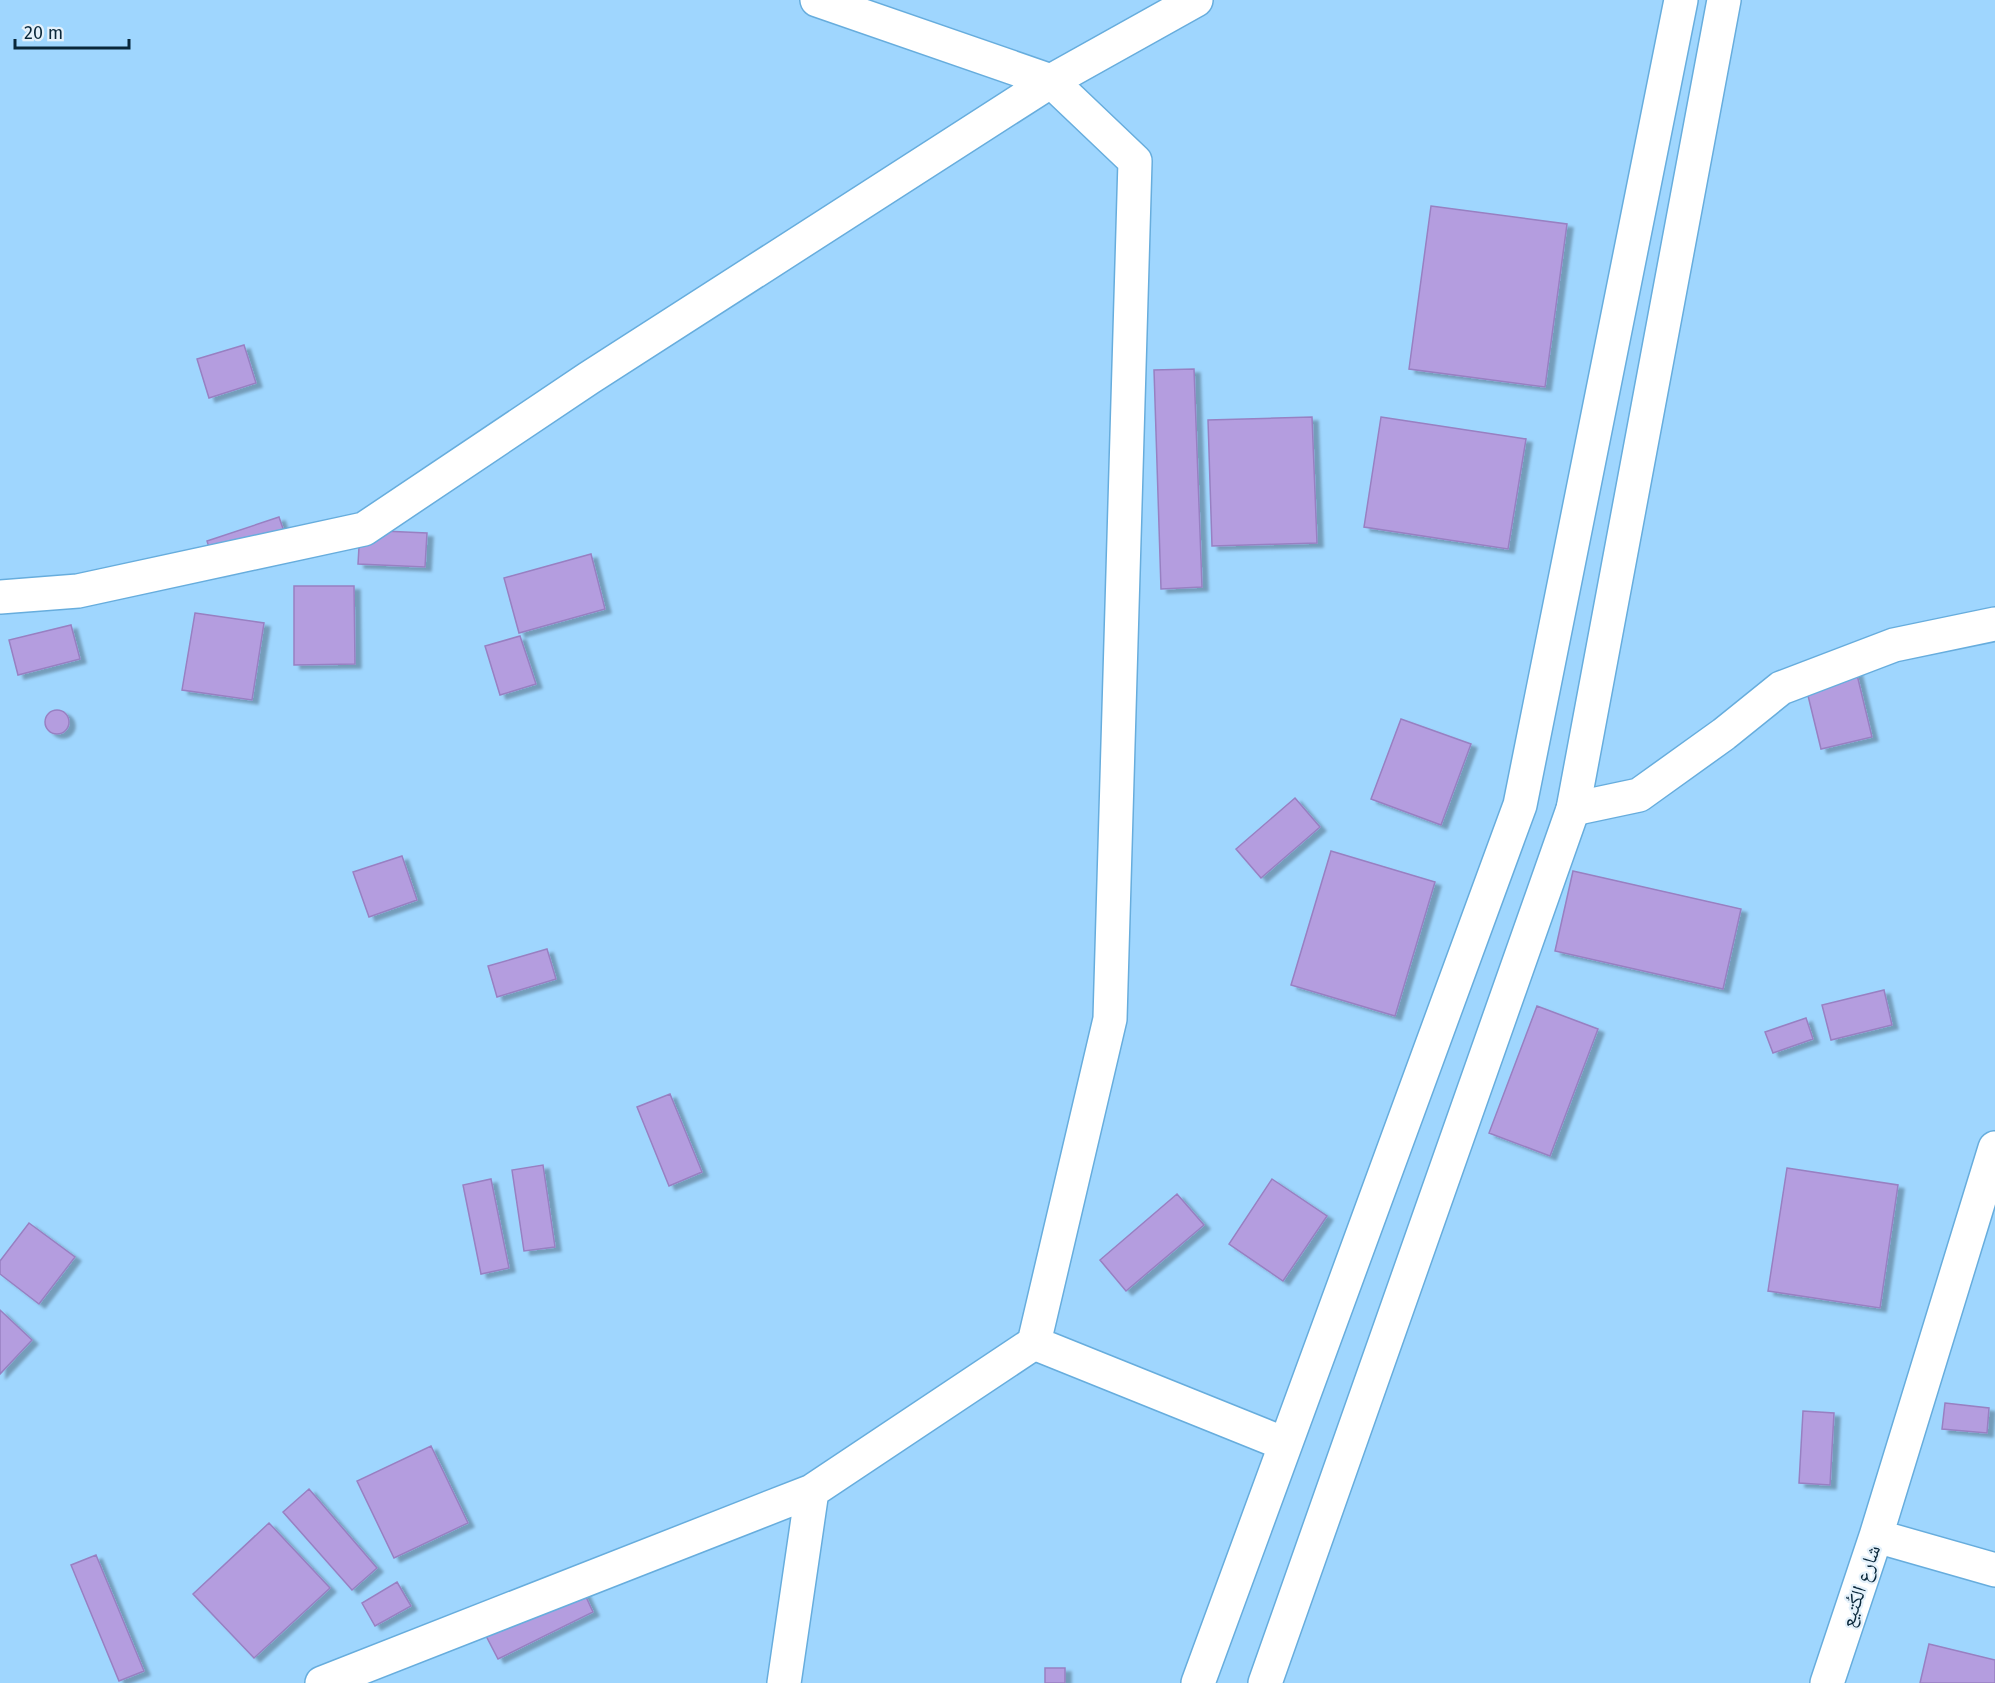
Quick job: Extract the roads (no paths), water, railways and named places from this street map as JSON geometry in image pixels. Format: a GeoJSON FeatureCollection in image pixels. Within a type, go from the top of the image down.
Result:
{"type":"FeatureCollection","features":[{"type":"Feature","properties":{"kind":"street"},"geometry":{"type":"LineString","coordinates":[[322,1683],[812,1491],[1034,1344],[1110,1019],[1135,161],[1051,81],[817,0]]}},
{"type":"Feature","properties":{"kind":"street"},"geometry":{"type":"LineString","coordinates":[[0,597],[78,591],[364,529],[589,378],[1051,81],[1196,0]]}},
{"type":"Feature","properties":{"kind":"street"},"geometry":{"type":"LineString","coordinates":[[1198,1683],[1520,805],[1682,0]]}},
{"type":"Feature","properties":{"kind":"street"},"geometry":{"type":"LineString","coordinates":[[1265,1683],[1573,809],[1724,0]]}},
{"type":"Feature","properties":{"kind":"street"},"geometry":{"type":"LineString","coordinates":[[1573,809],[1639,795],[1724,734],[1781,688],[1894,645],[1995,624]]}},
{"type":"Feature","properties":{"kind":"street"},"geometry":{"type":"LineString","coordinates":[[1876,1536],[1994,1152]]}},
{"type":"Feature","properties":{"kind":"street"},"geometry":{"type":"LineString","coordinates":[[1034,1344],[1286,1444]]}},
{"type":"Feature","properties":{"kind":"street"},"geometry":{"type":"LineString","coordinates":[[784,1683],[812,1491]]}},
{"type":"Feature","properties":{"kind":"street","name":"شارع الكُتيع"},"geometry":{"type":"LineString","coordinates":[[1827,1683],[1876,1536],[1995,1570]]}}]}
